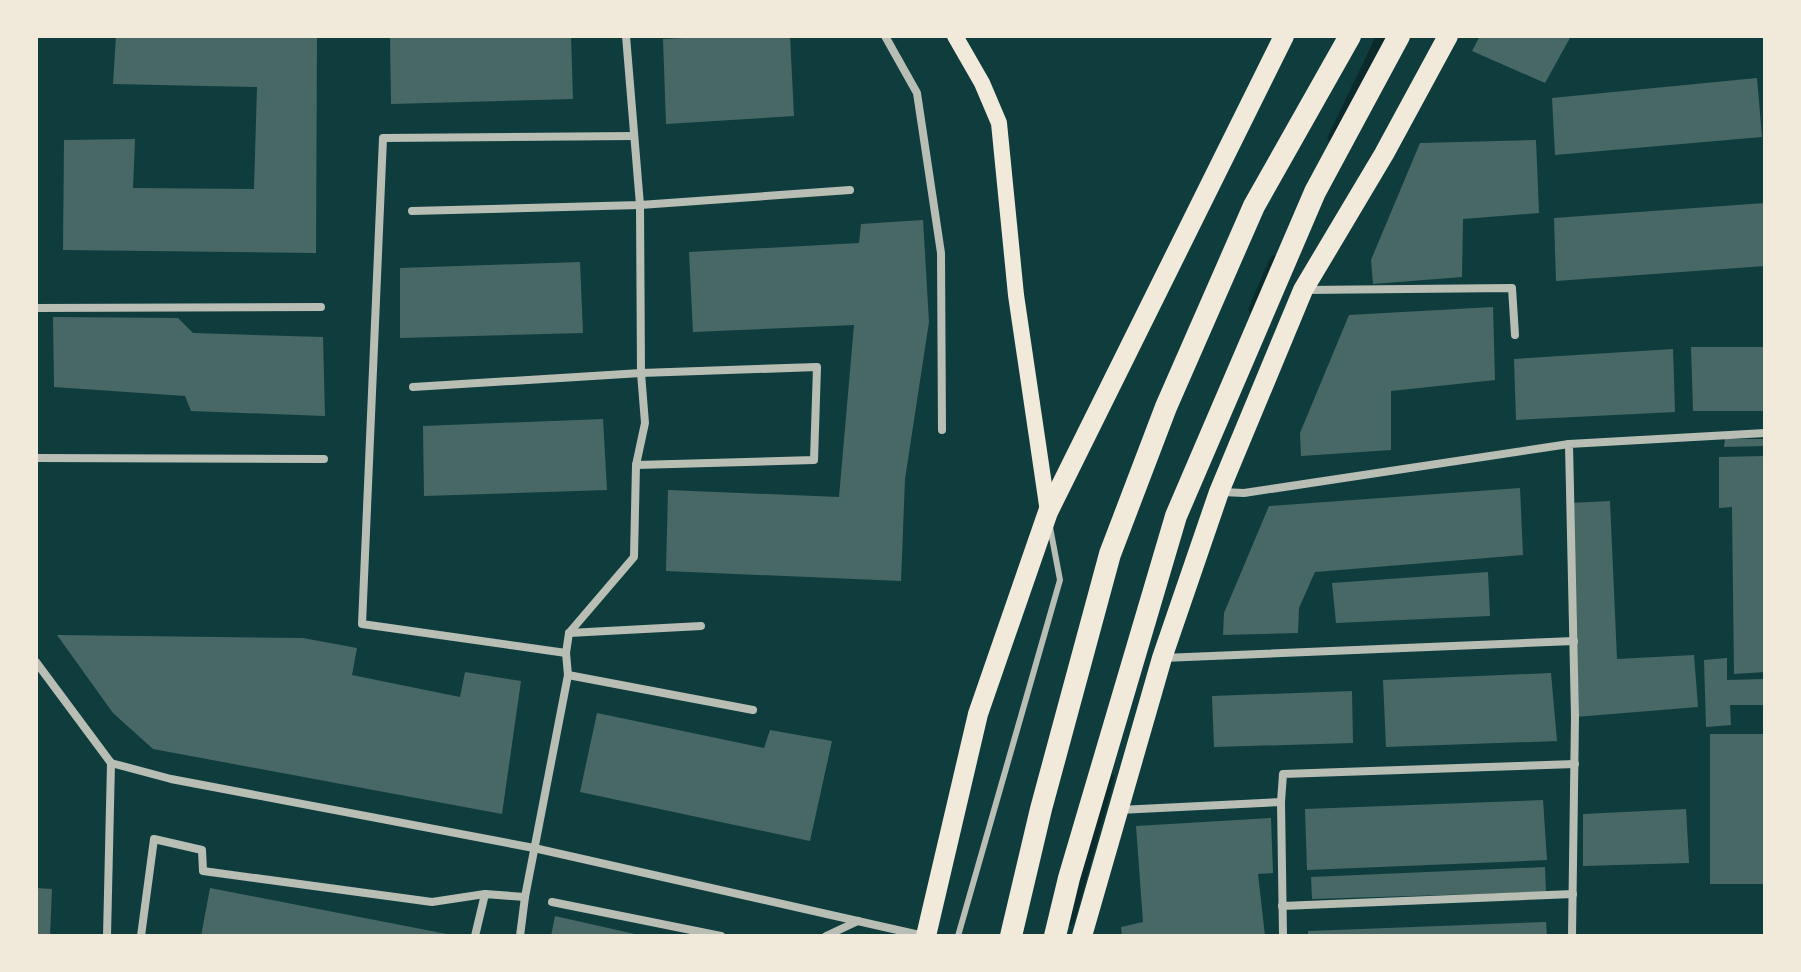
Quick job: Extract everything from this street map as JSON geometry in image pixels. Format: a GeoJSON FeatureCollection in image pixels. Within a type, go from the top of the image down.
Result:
{"type":"FeatureCollection","features":[{"type":"Feature","properties":{"kind":"highway"},"geometry":{"type":"LineString","coordinates":[[1011,936],[1041,809],[1110,554],[1166,407],[1254,206],[1350,36]]}},
{"type":"Feature","properties":{"kind":"highway"},"geometry":{"type":"LineString","coordinates":[[1055,936],[1069,878],[1176,516],[1315,192],[1399,36]]}},
{"type":"Feature","properties":{"kind":"main road"},"geometry":{"type":"LineString","coordinates":[[955,36],[982,83],[999,123],[1016,295],[1048,512]]}},
{"type":"Feature","properties":{"kind":"main road"},"geometry":{"type":"LineString","coordinates":[[925,936],[978,714],[1048,512],[1284,36]]}},
{"type":"Feature","properties":{"kind":"main road"},"geometry":{"type":"LineString","coordinates":[[1082,936],[1162,658],[1219,492],[1303,290],[1384,154],[1448,36]]}},
{"type":"Feature","properties":{"kind":"street"},"geometry":{"type":"LineString","coordinates":[[520,936],[568,675],[566,653],[569,633],[634,557],[636,465],[645,423],[641,373],[640,205],[626,36]]}},
{"type":"Feature","properties":{"kind":"street"},"geometry":{"type":"LineString","coordinates":[[885,36],[917,93],[941,253],[942,430]]}},
{"type":"Feature","properties":{"kind":"street"},"geometry":{"type":"LineString","coordinates":[[566,653],[362,624],[383,138],[634,136]]}},
{"type":"Feature","properties":{"kind":"street"},"geometry":{"type":"LineString","coordinates":[[412,211],[640,205],[850,190]]}},
{"type":"Feature","properties":{"kind":"street"},"geometry":{"type":"LineString","coordinates":[[1303,290],[1512,288],[1515,335]]}},
{"type":"Feature","properties":{"kind":"street"},"geometry":{"type":"LineString","coordinates":[[36,308],[321,307]]}},
{"type":"Feature","properties":{"kind":"street"},"geometry":{"type":"LineString","coordinates":[[413,387],[641,373],[817,367],[814,460],[636,465]]}},
{"type":"Feature","properties":{"kind":"street"},"geometry":{"type":"LineString","coordinates":[[1219,492],[1244,493],[1569,444],[1765,433]]}},
{"type":"Feature","properties":{"kind":"street"},"geometry":{"type":"LineString","coordinates":[[1569,444],[1575,764],[1572,936]]}},
{"type":"Feature","properties":{"kind":"street"},"geometry":{"type":"LineString","coordinates":[[36,458],[324,459]]}},
{"type":"Feature","properties":{"kind":"street"},"geometry":{"type":"LineString","coordinates":[[569,633],[701,626]]}},
{"type":"Feature","properties":{"kind":"street"},"geometry":{"type":"LineString","coordinates":[[1162,658],[1574,641]]}},
{"type":"Feature","properties":{"kind":"street"},"geometry":{"type":"LineString","coordinates":[[36,662],[111,763],[107,936]]}},
{"type":"Feature","properties":{"kind":"street"},"geometry":{"type":"LineString","coordinates":[[568,675],[753,710]]}},
{"type":"Feature","properties":{"kind":"street"},"geometry":{"type":"LineString","coordinates":[[111,763],[171,779],[534,848],[925,936]]}},
{"type":"Feature","properties":{"kind":"street"},"geometry":{"type":"LineString","coordinates":[[1283,936],[1283,774],[1575,764]]}},
{"type":"Feature","properties":{"kind":"street"},"geometry":{"type":"LineString","coordinates":[[1117,811],[1281,802]]}},
{"type":"Feature","properties":{"kind":"street"},"geometry":{"type":"LineString","coordinates":[[141,936],[154,839],[202,850],[203,871],[432,902],[485,894],[525,897]]}},
{"type":"Feature","properties":{"kind":"street"},"geometry":{"type":"LineString","coordinates":[[475,936],[485,894]]}},
{"type":"Feature","properties":{"kind":"street"},"geometry":{"type":"LineString","coordinates":[[1282,906],[1573,894]]}},
{"type":"Feature","properties":{"kind":"street"},"geometry":{"type":"LineString","coordinates":[[552,902],[721,936]]}},
{"type":"Feature","properties":{"kind":"street"},"geometry":{"type":"LineString","coordinates":[[826,936],[860,921]]}},
{"type":"Feature","properties":{"kind":"lane"},"geometry":{"type":"LineString","coordinates":[[958,936],[1060,580],[1048,512]]}},
{"type":"Feature","properties":{"kind":"building"},"geometry":{"type":"Polygon","coordinates":[[[116,36],[317,36],[316,253],[63,250],[64,140],[135,139],[133,188],[254,189],[257,87],[113,84],[116,36]]]}},
{"type":"Feature","properties":{"kind":"building"},"geometry":{"type":"Polygon","coordinates":[[[390,36],[571,36],[573,99],[391,104],[390,36]]]}},
{"type":"Feature","properties":{"kind":"building"},"geometry":{"type":"Polygon","coordinates":[[[790,36],[794,116],[666,124],[663,39],[790,36]]]}},
{"type":"Feature","properties":{"kind":"building"},"geometry":{"type":"Polygon","coordinates":[[[1480,36],[1571,36],[1545,83],[1472,51],[1480,36]]]}},
{"type":"Feature","properties":{"kind":"building"},"geometry":{"type":"Polygon","coordinates":[[[1757,78],[1762,137],[1555,155],[1552,98],[1757,78]]]}},
{"type":"Feature","properties":{"kind":"building"},"geometry":{"type":"Polygon","coordinates":[[[1536,140],[1539,213],[1463,219],[1462,277],[1373,284],[1371,260],[1420,143],[1536,140]]]}},
{"type":"Feature","properties":{"kind":"building"},"geometry":{"type":"Polygon","coordinates":[[[1765,203],[1765,266],[1556,281],[1554,218],[1765,203]]]}},
{"type":"Feature","properties":{"kind":"building"},"geometry":{"type":"Polygon","coordinates":[[[923,220],[929,322],[905,479],[901,581],[666,571],[668,490],[839,497],[854,325],[693,332],[689,252],[859,243],[861,224],[923,220]]]}},
{"type":"Feature","properties":{"kind":"building"},"geometry":{"type":"Polygon","coordinates":[[[580,262],[583,333],[400,338],[400,268],[580,262]]]}},
{"type":"Feature","properties":{"kind":"building"},"geometry":{"type":"Polygon","coordinates":[[[1493,307],[1495,380],[1391,391],[1391,450],[1301,456],[1300,433],[1349,315],[1493,307]]]}},
{"type":"Feature","properties":{"kind":"building"},"geometry":{"type":"Polygon","coordinates":[[[53,317],[178,318],[193,333],[323,337],[325,416],[191,411],[185,396],[54,387],[53,317]]]}},
{"type":"Feature","properties":{"kind":"building"},"geometry":{"type":"Polygon","coordinates":[[[1691,347],[1765,347],[1765,411],[1693,411],[1691,347]]]}},
{"type":"Feature","properties":{"kind":"building"},"geometry":{"type":"Polygon","coordinates":[[[1673,349],[1675,412],[1516,420],[1514,359],[1673,349]]]}},
{"type":"Feature","properties":{"kind":"building"},"geometry":{"type":"Polygon","coordinates":[[[603,419],[607,490],[424,496],[423,426],[603,419]]]}},
{"type":"Feature","properties":{"kind":"building"},"geometry":{"type":"Polygon","coordinates":[[[1725,439],[1765,439],[1765,446],[1724,447],[1725,439]]]}},
{"type":"Feature","properties":{"kind":"building"},"geometry":{"type":"Polygon","coordinates":[[[1765,456],[1765,672],[1734,674],[1732,507],[1719,508],[1719,457],[1765,456]]]}},
{"type":"Feature","properties":{"kind":"building"},"geometry":{"type":"Polygon","coordinates":[[[1520,488],[1523,555],[1315,572],[1299,608],[1298,633],[1223,635],[1224,613],[1269,506],[1520,488]]]}},
{"type":"Feature","properties":{"kind":"building"},"geometry":{"type":"Polygon","coordinates":[[[1610,501],[1617,659],[1694,655],[1698,707],[1575,717],[1570,503],[1610,501]]]}},
{"type":"Feature","properties":{"kind":"building"},"geometry":{"type":"Polygon","coordinates":[[[1488,572],[1490,616],[1336,623],[1332,583],[1488,572]]]}},
{"type":"Feature","properties":{"kind":"building"},"geometry":{"type":"Polygon","coordinates":[[[57,635],[303,638],[357,648],[352,675],[460,697],[465,672],[521,681],[502,814],[153,749],[113,713],[57,635]]]}},
{"type":"Feature","properties":{"kind":"building"},"geometry":{"type":"Polygon","coordinates":[[[1727,658],[1727,680],[1765,679],[1765,705],[1730,705],[1731,725],[1706,727],[1704,660],[1727,658]]]}},
{"type":"Feature","properties":{"kind":"building"},"geometry":{"type":"Polygon","coordinates":[[[1551,673],[1557,741],[1386,747],[1383,680],[1551,673]]]}},
{"type":"Feature","properties":{"kind":"building"},"geometry":{"type":"Polygon","coordinates":[[[1352,691],[1353,743],[1214,747],[1212,696],[1352,691]]]}},
{"type":"Feature","properties":{"kind":"building"},"geometry":{"type":"Polygon","coordinates":[[[597,713],[764,748],[770,730],[832,741],[810,841],[580,792],[597,713]]]}},
{"type":"Feature","properties":{"kind":"building"},"geometry":{"type":"Polygon","coordinates":[[[1710,734],[1765,734],[1765,884],[1710,884],[1710,734]]]}},
{"type":"Feature","properties":{"kind":"building"},"geometry":{"type":"Polygon","coordinates":[[[1543,800],[1547,860],[1307,870],[1305,809],[1543,800]]]}},
{"type":"Feature","properties":{"kind":"building"},"geometry":{"type":"Polygon","coordinates":[[[1686,809],[1689,863],[1583,866],[1583,814],[1686,809]]]}},
{"type":"Feature","properties":{"kind":"building"},"geometry":{"type":"Polygon","coordinates":[[[1271,818],[1273,873],[1258,874],[1265,936],[1122,936],[1121,927],[1143,922],[1136,826],[1271,818]]]}},
{"type":"Feature","properties":{"kind":"building"},"geometry":{"type":"Polygon","coordinates":[[[1545,867],[1546,892],[1312,899],[1311,877],[1545,867]]]}},
{"type":"Feature","properties":{"kind":"building"},"geometry":{"type":"Polygon","coordinates":[[[36,888],[52,889],[50,936],[36,936],[36,888]]]}},
{"type":"Feature","properties":{"kind":"building"},"geometry":{"type":"Polygon","coordinates":[[[210,888],[452,935],[452,936],[201,936],[210,888]]]}},
{"type":"Feature","properties":{"kind":"building"},"geometry":{"type":"Polygon","coordinates":[[[555,916],[639,935],[639,936],[551,936],[555,916]]]}},
{"type":"Feature","properties":{"kind":"building"},"geometry":{"type":"Polygon","coordinates":[[[1546,922],[1547,936],[1308,936],[1308,931],[1546,922]]]}},
{"type":"Feature","properties":{"kind":"waterway"},"geometry":{"type":"LineString","coordinates":[[1332,138],[1381,36]]}},
{"type":"Feature","properties":{"kind":"waterway"},"geometry":{"type":"LineString","coordinates":[[1253,309],[1274,260]]}},
{"type":"Feature","properties":{"kind":"waterway"},"geometry":{"type":"LineString","coordinates":[[1070,921],[1110,778]]}}]}
